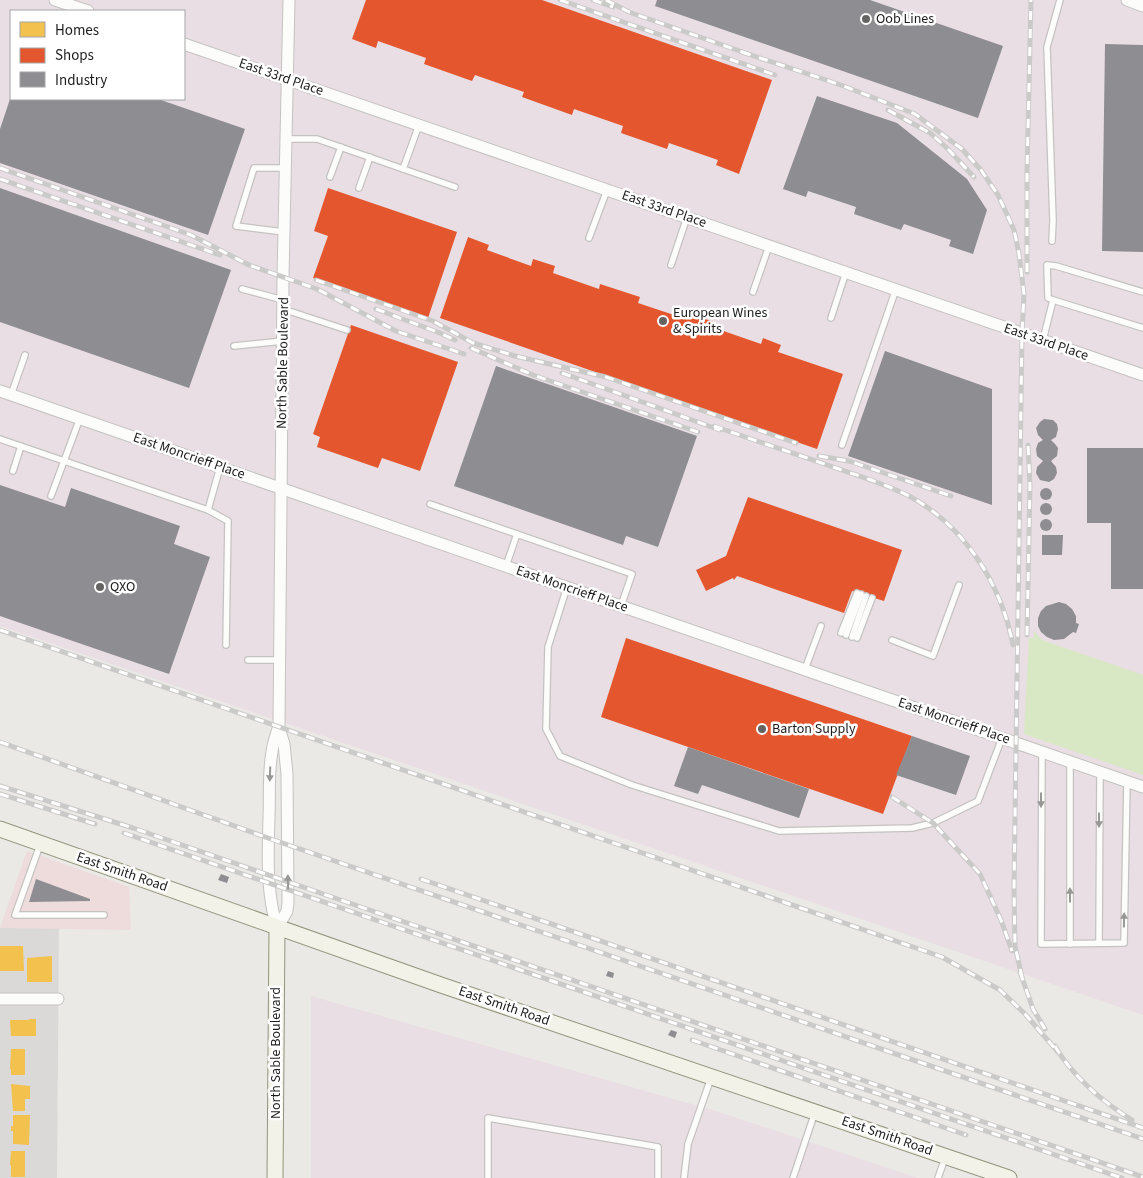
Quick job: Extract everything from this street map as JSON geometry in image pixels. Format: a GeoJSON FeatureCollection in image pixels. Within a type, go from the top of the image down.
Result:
{"type":"FeatureCollection","features":[{"type":"Feature","properties":{"kind":"street"},"geometry":{"type":"LineString","coordinates":[[55,0],[85,10]]}},
{"type":"Feature","properties":{"kind":"street","name":"North Sable Boulevard"},"geometry":{"type":"LineString","coordinates":[[275,1178],[277,928],[269,895],[268,838],[272,752],[279,726],[283,304],[289,0]]}},
{"type":"Feature","properties":{"kind":"street"},"geometry":{"type":"LineString","coordinates":[[1127,0],[1143,6]]}},
{"type":"Feature","properties":{"kind":"street","name":"East 33rd Place"},"geometry":{"type":"LineString","coordinates":[[185,44],[1143,375]]}},
{"type":"Feature","properties":{"kind":"street","name":"East Moncrieff Place"},"geometry":{"type":"LineString","coordinates":[[5,393],[1143,787]]}},
{"type":"Feature","properties":{"kind":"street","name":"North Sable Boulevard"},"geometry":{"type":"LineString","coordinates":[[277,928],[287,911],[288,902],[287,774],[284,744],[279,726]]}},
{"type":"Feature","properties":{"kind":"street","name":"East Smith Road"},"geometry":{"type":"LineString","coordinates":[[0,829],[441,985],[1009,1178]]}},
{"type":"Feature","properties":{"kind":"street"},"geometry":{"type":"LineString","coordinates":[[0,999],[58,999]]}},
{"type":"Feature","properties":{"kind":"lane"},"geometry":{"type":"LineString","coordinates":[[1052,241],[1047,46],[1060,0]]}},
{"type":"Feature","properties":{"kind":"lane"},"geometry":{"type":"LineString","coordinates":[[403,169],[419,125]]}},
{"type":"Feature","properties":{"kind":"lane"},"geometry":{"type":"LineString","coordinates":[[287,139],[318,139],[455,187]]}},
{"type":"Feature","properties":{"kind":"lane"},"geometry":{"type":"LineString","coordinates":[[330,178],[341,147]]}},
{"type":"Feature","properties":{"kind":"lane"},"geometry":{"type":"LineString","coordinates":[[359,188],[370,157]]}},
{"type":"Feature","properties":{"kind":"lane"},"geometry":{"type":"LineString","coordinates":[[284,232],[236,226],[254,168],[286,168]]}},
{"type":"Feature","properties":{"kind":"lane"},"geometry":{"type":"LineString","coordinates":[[589,238],[607,190]]}},
{"type":"Feature","properties":{"kind":"lane"},"geometry":{"type":"LineString","coordinates":[[671,265],[687,217]]}},
{"type":"Feature","properties":{"kind":"lane"},"geometry":{"type":"LineString","coordinates":[[753,292],[769,246]]}},
{"type":"Feature","properties":{"kind":"lane"},"geometry":{"type":"LineString","coordinates":[[1143,292],[1056,266],[1046,265],[1048,298],[1143,328]]}},
{"type":"Feature","properties":{"kind":"lane"},"geometry":{"type":"LineString","coordinates":[[831,318],[846,272]]}},
{"type":"Feature","properties":{"kind":"lane"},"geometry":{"type":"LineString","coordinates":[[242,289],[346,330]]}},
{"type":"Feature","properties":{"kind":"lane"},"geometry":{"type":"LineString","coordinates":[[842,445],[896,290]]}},
{"type":"Feature","properties":{"kind":"lane"},"geometry":{"type":"LineString","coordinates":[[1043,340],[1054,300]]}},
{"type":"Feature","properties":{"kind":"lane"},"geometry":{"type":"LineString","coordinates":[[234,346],[283,341]]}},
{"type":"Feature","properties":{"kind":"lane"},"geometry":{"type":"LineString","coordinates":[[5,393],[24,354]]}},
{"type":"Feature","properties":{"kind":"lane"},"geometry":{"type":"LineString","coordinates":[[51,496],[80,418]]}},
{"type":"Feature","properties":{"kind":"lane"},"geometry":{"type":"LineString","coordinates":[[0,438],[208,510],[228,521],[226,645]]}},
{"type":"Feature","properties":{"kind":"lane"},"geometry":{"type":"LineString","coordinates":[[13,471],[21,446]]}},
{"type":"Feature","properties":{"kind":"lane"},"geometry":{"type":"LineString","coordinates":[[208,510],[220,467]]}},
{"type":"Feature","properties":{"kind":"lane"},"geometry":{"type":"LineString","coordinates":[[430,504],[632,574],[621,606]]}},
{"type":"Feature","properties":{"kind":"lane"},"geometry":{"type":"LineString","coordinates":[[506,566],[516,534]]}},
{"type":"Feature","properties":{"kind":"lane"},"geometry":{"type":"LineString","coordinates":[[892,640],[934,656],[959,585]]}},
{"type":"Feature","properties":{"kind":"lane"},"geometry":{"type":"LineString","coordinates":[[567,587],[548,647],[546,729],[560,756],[632,785],[779,831],[912,828],[933,823],[978,800],[1002,738]]}},
{"type":"Feature","properties":{"kind":"lane"},"geometry":{"type":"LineString","coordinates":[[849,636],[864,595],[849,636]]}},
{"type":"Feature","properties":{"kind":"lane"},"geometry":{"type":"LineString","coordinates":[[805,669],[821,626]]}},
{"type":"Feature","properties":{"kind":"lane"},"geometry":{"type":"LineString","coordinates":[[248,660],[279,660]]}},
{"type":"Feature","properties":{"kind":"lane"},"geometry":{"type":"LineString","coordinates":[[1042,751],[1041,944],[1124,943],[1127,781]]}},
{"type":"Feature","properties":{"kind":"lane"},"geometry":{"type":"LineString","coordinates":[[1070,761],[1070,944]]}},
{"type":"Feature","properties":{"kind":"lane"},"geometry":{"type":"LineString","coordinates":[[1099,944],[1100,771]]}},
{"type":"Feature","properties":{"kind":"lane"},"geometry":{"type":"LineString","coordinates":[[41,844],[15,915],[104,915]]}},
{"type":"Feature","properties":{"kind":"lane"},"geometry":{"type":"LineString","coordinates":[[684,1178],[688,1144],[711,1076]]}},
{"type":"Feature","properties":{"kind":"lane"},"geometry":{"type":"LineString","coordinates":[[793,1178],[815,1112]]}},
{"type":"Feature","properties":{"kind":"lane"},"geometry":{"type":"LineString","coordinates":[[488,1178],[488,1118],[658,1148],[658,1178]]}},
{"type":"Feature","properties":{"kind":"lane"},"geometry":{"type":"LineString","coordinates":[[938,1178],[946,1156]]}},
{"type":"Feature","properties":{"kind":"shaded area"},"geometry":{"type":"Polygon","coordinates":[[[0,0],[1143,0],[1143,1015],[0,626],[0,0]]]}},
{"type":"Feature","properties":{"kind":"shaded area"},"geometry":{"type":"Polygon","coordinates":[[[27,851],[129,887],[131,930],[0,928],[27,851]]]}},
{"type":"Feature","properties":{"kind":"shaded area"},"geometry":{"type":"Polygon","coordinates":[[[0,928],[59,928],[57,1178],[0,1178],[0,928]]]}},
{"type":"Feature","properties":{"kind":"shaded area"},"geometry":{"type":"Polygon","coordinates":[[[311,996],[716,1111],[918,1178],[311,1178],[311,996]]]}},
{"type":"Feature","properties":{"kind":"green space"},"geometry":{"type":"Polygon","coordinates":[[[1034,631],[1042,640],[1143,675],[1143,775],[1024,734],[1029,638],[1034,638],[1034,631]]]}},
{"type":"Feature","properties":{"kind":"building: Homes"},"geometry":{"type":"Polygon","coordinates":[[[0,946],[23,946],[24,971],[0,971],[0,946]]]}},
{"type":"Feature","properties":{"kind":"building: Homes"},"geometry":{"type":"Polygon","coordinates":[[[52,956],[52,982],[27,982],[27,958],[52,956]]]}},
{"type":"Feature","properties":{"kind":"building: Homes"},"geometry":{"type":"Polygon","coordinates":[[[36,1019],[36,1036],[11,1036],[10,1020],[36,1019]]]}},
{"type":"Feature","properties":{"kind":"building: Homes"},"geometry":{"type":"Polygon","coordinates":[[[11,1049],[25,1049],[25,1075],[11,1075],[11,1049]]]}},
{"type":"Feature","properties":{"kind":"building: Homes"},"geometry":{"type":"Polygon","coordinates":[[[11,1084],[30,1086],[30,1099],[25,1099],[25,1111],[13,1111],[11,1084]]]}},
{"type":"Feature","properties":{"kind":"building: Homes"},"geometry":{"type":"Polygon","coordinates":[[[13,1115],[30,1115],[29,1145],[13,1144],[11,1126],[13,1126],[13,1115]]]}},
{"type":"Feature","properties":{"kind":"building: Homes"},"geometry":{"type":"Polygon","coordinates":[[[11,1151],[25,1151],[25,1177],[11,1177],[11,1151]]]}},
{"type":"Feature","properties":{"kind":"building: Shops"},"geometry":{"type":"Polygon","coordinates":[[[366,0],[542,0],[772,80],[739,174],[716,165],[718,160],[669,143],[667,149],[621,133],[623,126],[574,109],[572,115],[522,97],[524,92],[475,75],[472,81],[424,64],[426,58],[378,41],[376,48],[352,39],[366,0]]]}},
{"type":"Feature","properties":{"kind":"building: Shops"},"geometry":{"type":"Polygon","coordinates":[[[328,188],[457,232],[428,318],[313,278],[328,236],[314,231],[328,188]]]}},
{"type":"Feature","properties":{"kind":"building: Shops"},"geometry":{"type":"Polygon","coordinates":[[[468,237],[489,245],[487,250],[531,266],[533,259],[555,266],[553,273],[599,289],[600,284],[640,297],[638,303],[674,315],[676,309],[714,322],[712,327],[761,344],[763,338],[781,345],[778,352],[843,374],[817,449],[440,318],[468,237]]]}},
{"type":"Feature","properties":{"kind":"building: Shops"},"geometry":{"type":"Polygon","coordinates":[[[351,325],[458,362],[420,471],[382,458],[378,468],[317,447],[320,437],[313,434],[351,325]]]}},
{"type":"Feature","properties":{"kind":"building: Shops"},"geometry":{"type":"Polygon","coordinates":[[[748,497],[902,550],[884,601],[852,591],[844,613],[737,576],[734,580],[733,578],[706,591],[696,570],[726,556],[748,497]]]}},
{"type":"Feature","properties":{"kind":"building: Shops","name":"Barton Supply"},"geometry":{"type":"Polygon","coordinates":[[[626,638],[912,736],[883,814],[601,717],[626,638]]]}},
{"type":"Feature","properties":{"kind":"building: Industry"},"geometry":{"type":"Polygon","coordinates":[[[657,0],[870,0],[1003,46],[978,118],[655,6],[657,0]]]}},
{"type":"Feature","properties":{"kind":"building: Industry"},"geometry":{"type":"Polygon","coordinates":[[[1105,44],[1143,45],[1143,252],[1102,251],[1105,44]]]}},
{"type":"Feature","properties":{"kind":"building: Industry"},"geometry":{"type":"Polygon","coordinates":[[[817,96],[897,123],[967,179],[987,210],[973,254],[949,246],[951,240],[904,224],[901,230],[854,214],[856,207],[808,191],[806,197],[783,189],[817,96]]]}},
{"type":"Feature","properties":{"kind":"building: Industry"},"geometry":{"type":"Polygon","coordinates":[[[10,99],[161,100],[245,129],[208,235],[0,163],[0,129],[10,99]]]}},
{"type":"Feature","properties":{"kind":"building: Industry"},"geometry":{"type":"Polygon","coordinates":[[[0,188],[231,270],[189,388],[0,322],[0,188]]]}},
{"type":"Feature","properties":{"kind":"building: Industry"},"geometry":{"type":"Polygon","coordinates":[[[885,351],[992,389],[992,505],[848,456],[885,351]]]}},
{"type":"Feature","properties":{"kind":"building: Industry"},"geometry":{"type":"Polygon","coordinates":[[[496,366],[697,436],[658,547],[626,536],[623,545],[454,486],[496,366]]]}},
{"type":"Feature","properties":{"kind":"building: Industry"},"geometry":{"type":"Polygon","coordinates":[[[1044,419],[1053,420],[1057,424],[1058,429],[1056,437],[1051,440],[1058,448],[1057,456],[1051,461],[1056,467],[1057,473],[1054,479],[1049,482],[1040,480],[1036,473],[1037,467],[1043,461],[1037,456],[1036,449],[1038,443],[1043,440],[1038,435],[1036,428],[1044,419]]]}},
{"type":"Feature","properties":{"kind":"building: Industry"},"geometry":{"type":"Polygon","coordinates":[[[1087,448],[1143,448],[1143,589],[1111,589],[1111,523],[1087,523],[1087,448]]]}},
{"type":"Feature","properties":{"kind":"building: Industry","name":"QXO"},"geometry":{"type":"Polygon","coordinates":[[[0,485],[65,507],[71,488],[180,526],[174,544],[210,557],[169,674],[0,616],[0,485]]]}},
{"type":"Feature","properties":{"kind":"building: Industry"},"geometry":{"type":"Polygon","coordinates":[[[1048,488],[1051,489],[1051,499],[1044,500],[1041,499],[1040,492],[1041,489],[1048,488]]]}},
{"type":"Feature","properties":{"kind":"building: Industry"},"geometry":{"type":"Polygon","coordinates":[[[1048,503],[1051,504],[1051,514],[1044,515],[1041,514],[1040,507],[1041,504],[1048,503]]]}},
{"type":"Feature","properties":{"kind":"building: Industry"},"geometry":{"type":"Polygon","coordinates":[[[1048,519],[1051,520],[1051,530],[1044,531],[1041,530],[1040,523],[1041,520],[1048,519]]]}},
{"type":"Feature","properties":{"kind":"building: Industry"},"geometry":{"type":"Polygon","coordinates":[[[1042,535],[1063,535],[1062,555],[1042,555],[1042,535]]]}},
{"type":"Feature","properties":{"kind":"building: Industry"},"geometry":{"type":"Polygon","coordinates":[[[1059,602],[1066,604],[1072,609],[1076,616],[1076,623],[1079,624],[1076,633],[1073,632],[1064,639],[1054,640],[1041,632],[1038,626],[1038,618],[1046,606],[1059,602]]]}},
{"type":"Feature","properties":{"kind":"building: Industry"},"geometry":{"type":"Polygon","coordinates":[[[912,736],[970,756],[956,795],[896,775],[912,736]]]}},
{"type":"Feature","properties":{"kind":"building: Industry"},"geometry":{"type":"Polygon","coordinates":[[[688,747],[809,789],[799,818],[702,785],[698,794],[674,786],[688,747]]]}},
{"type":"Feature","properties":{"kind":"building: Industry"},"geometry":{"type":"Polygon","coordinates":[[[221,874],[229,877],[227,883],[218,880],[221,874]]]}},
{"type":"Feature","properties":{"kind":"building: Industry"},"geometry":{"type":"Polygon","coordinates":[[[36,879],[90,899],[90,901],[29,902],[36,879]]]}},
{"type":"Feature","properties":{"kind":"building: Industry"},"geometry":{"type":"Polygon","coordinates":[[[608,971],[614,973],[613,978],[606,976],[608,971]]]}},
{"type":"Feature","properties":{"kind":"building: Industry"},"geometry":{"type":"Polygon","coordinates":[[[671,1030],[677,1032],[675,1038],[668,1035],[671,1030]]]}},
{"type":"Feature","properties":{"kind":"railway"},"geometry":{"type":"LineString","coordinates":[[560,0],[775,75]]}},
{"type":"Feature","properties":{"kind":"railway"},"geometry":{"type":"LineString","coordinates":[[593,0],[613,7]]}},
{"type":"Feature","properties":{"kind":"railway"},"geometry":{"type":"LineString","coordinates":[[606,0],[629,12],[748,54]]}},
{"type":"Feature","properties":{"kind":"railway"},"geometry":{"type":"LineString","coordinates":[[1027,272],[1031,0]]}},
{"type":"Feature","properties":{"kind":"railway"},"geometry":{"type":"LineString","coordinates":[[742,52],[841,85],[915,114],[962,149],[981,170],[998,195],[1014,230],[1024,294],[1014,889],[1015,946],[1022,977]]}},
{"type":"Feature","properties":{"kind":"railway"},"geometry":{"type":"LineString","coordinates":[[888,110],[930,133],[974,177]]}},
{"type":"Feature","properties":{"kind":"railway"},"geometry":{"type":"LineString","coordinates":[[0,168],[191,235],[249,265],[317,289],[396,331],[464,354]]}},
{"type":"Feature","properties":{"kind":"railway"},"geometry":{"type":"LineString","coordinates":[[0,179],[220,255]]}},
{"type":"Feature","properties":{"kind":"railway"},"geometry":{"type":"LineString","coordinates":[[316,280],[433,321],[473,343],[515,356],[606,377],[796,443]]}},
{"type":"Feature","properties":{"kind":"railway"},"geometry":{"type":"LineString","coordinates":[[376,309],[455,340]]}},
{"type":"Feature","properties":{"kind":"railway"},"geometry":{"type":"LineString","coordinates":[[471,348],[533,375],[698,432]]}},
{"type":"Feature","properties":{"kind":"railway"},"geometry":{"type":"LineString","coordinates":[[562,373],[720,430]]}},
{"type":"Feature","properties":{"kind":"railway"},"geometry":{"type":"LineString","coordinates":[[714,426],[882,484],[902,492],[931,510],[964,541],[978,560],[1000,600],[1013,645]]}},
{"type":"Feature","properties":{"kind":"railway"},"geometry":{"type":"LineString","coordinates":[[1027,635],[1030,485],[1028,445]]}},
{"type":"Feature","properties":{"kind":"railway"},"geometry":{"type":"LineString","coordinates":[[819,456],[849,461],[951,496]]}},
{"type":"Feature","properties":{"kind":"railway"},"geometry":{"type":"LineString","coordinates":[[0,630],[942,957],[1000,990],[1025,1014],[1058,1052]]}},
{"type":"Feature","properties":{"kind":"railway"},"geometry":{"type":"LineString","coordinates":[[0,742],[268,838],[1143,1139]]}},
{"type":"Feature","properties":{"kind":"railway"},"geometry":{"type":"LineString","coordinates":[[0,786],[133,828],[1143,1177]]}},
{"type":"Feature","properties":{"kind":"railway"},"geometry":{"type":"LineString","coordinates":[[0,794],[95,824]]}},
{"type":"Feature","properties":{"kind":"railway"},"geometry":{"type":"LineString","coordinates":[[892,797],[933,823],[980,874],[1001,920],[1012,951]]}},
{"type":"Feature","properties":{"kind":"railway"},"geometry":{"type":"LineString","coordinates":[[124,833],[1122,1178]]}},
{"type":"Feature","properties":{"kind":"railway"},"geometry":{"type":"LineString","coordinates":[[421,879],[1143,1128]]}},
{"type":"Feature","properties":{"kind":"railway"},"geometry":{"type":"LineString","coordinates":[[1020,972],[1033,1009],[1045,1029]]}},
{"type":"Feature","properties":{"kind":"railway"},"geometry":{"type":"LineString","coordinates":[[692,1040],[966,1135]]}},
{"type":"Feature","properties":{"kind":"railway"},"geometry":{"type":"LineString","coordinates":[[1055,1046],[1070,1068],[1089,1088],[1132,1120]]}},
{"type":"Feature","properties":{"kind":"place","name":"Oob Lines"},"geometry":{"type":"Point","coordinates":[866,19]}},
{"type":"Feature","properties":{"kind":"place","name":"European Wines & Spirits"},"geometry":{"type":"Point","coordinates":[663,321]}},
{"type":"Feature","properties":{"kind":"place","name":"QXO"},"geometry":{"type":"Point","coordinates":[100,587]}},
{"type":"Feature","properties":{"kind":"place","name":"Barton Supply"},"geometry":{"type":"Point","coordinates":[762,729]}}]}
